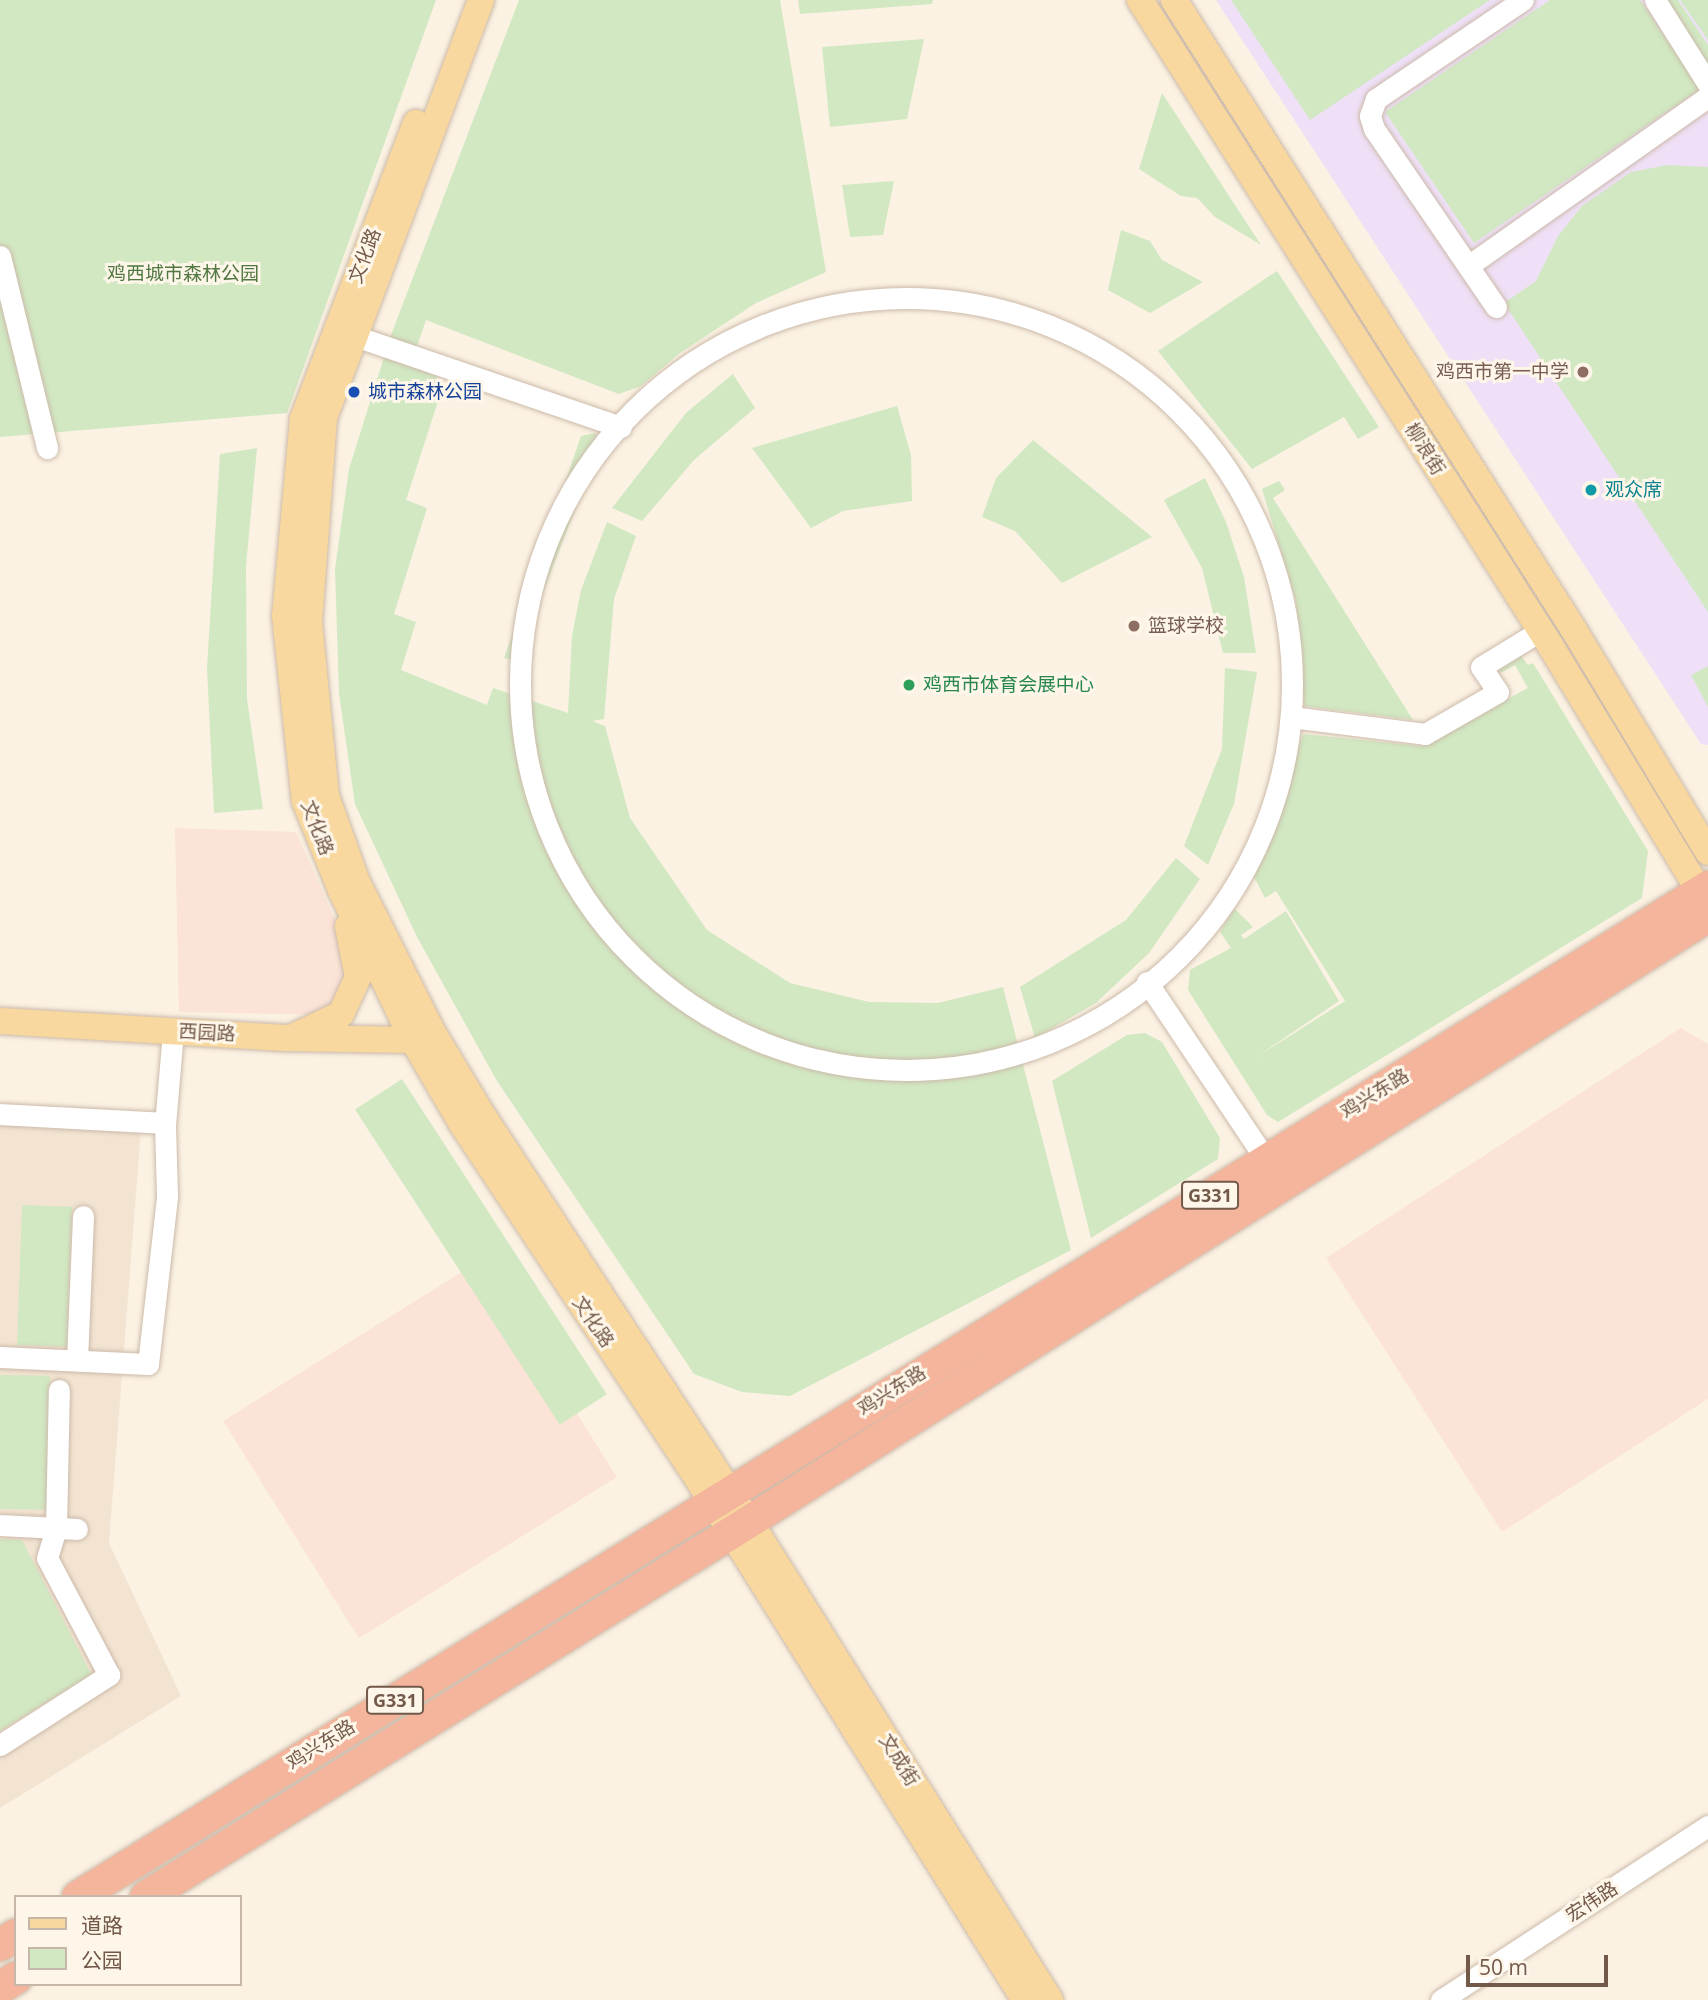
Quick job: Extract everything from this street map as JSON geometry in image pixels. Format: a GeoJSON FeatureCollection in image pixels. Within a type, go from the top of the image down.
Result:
{"type":"FeatureCollection","features":[{"type":"Feature","properties":{"kind":"highway","name":"鸡兴东路"},"geometry":{"type":"LineString","coordinates":[[81,1895],[720,1497],[1267,1161],[1706,898]]}},
{"type":"Feature","properties":{"kind":"highway","name":"鸡兴东路"},"geometry":{"type":"LineString","coordinates":[[149,1895],[740,1527],[1706,898]]}},
{"type":"Feature","properties":{"kind":"main road","name":"文化路"},"geometry":{"type":"LineString","coordinates":[[423,1037],[341,890],[305,802],[285,615],[303,419],[462,0]]}},
{"type":"Feature","properties":{"kind":"main road","name":"文化路"},"geometry":{"type":"LineString","coordinates":[[481,0],[324,418],[318,459],[309,623],[326,796],[356,880],[462,1124],[740,1527]]}},
{"type":"Feature","properties":{"kind":"main road","name":"柳浪街"},"geometry":{"type":"LineString","coordinates":[[1140,0],[1706,898]]}},
{"type":"Feature","properties":{"kind":"main road","name":"柳浪街"},"geometry":{"type":"LineString","coordinates":[[1174,0],[1566,619],[1708,852]]}},
{"type":"Feature","properties":{"kind":"main road"},"geometry":{"type":"LineString","coordinates":[[290,1038],[341,1014],[358,977],[341,890]]}},
{"type":"Feature","properties":{"kind":"main road","name":"西园路"},"geometry":{"type":"LineString","coordinates":[[0,1021],[290,1038],[423,1037]]}},
{"type":"Feature","properties":{"kind":"main road","name":"文成街"},"geometry":{"type":"LineString","coordinates":[[740,1527],[1025,2000]]}},
{"type":"Feature","properties":{"kind":"main road","name":"文成街"},"geometry":{"type":"LineString","coordinates":[[740,1527],[1050,2000]]}},
{"type":"Feature","properties":{"kind":"street"},"geometry":{"type":"LineString","coordinates":[[1496,307],[1374,129],[1370,116],[1376,99],[1523,0]]}},
{"type":"Feature","properties":{"kind":"street"},"geometry":{"type":"LineString","coordinates":[[1655,0],[1708,84]]}},
{"type":"Feature","properties":{"kind":"street"},"geometry":{"type":"LineString","coordinates":[[1468,266],[1708,97]]}},
{"type":"Feature","properties":{"kind":"street"},"geometry":{"type":"LineString","coordinates":[[0,256],[47,448]]}},
{"type":"Feature","properties":{"kind":"street"},"geometry":{"type":"LineString","coordinates":[[904,293],[1036,316],[1153,382],[1241,484],[1288,611],[1291,717],[1291,733],[1257,850],[1188,951],[1091,1026],[975,1066],[854,1070],[737,1034],[637,965],[563,867],[523,752],[523,617],[569,490],[655,386],[771,318],[904,293]]}},
{"type":"Feature","properties":{"kind":"street"},"geometry":{"type":"LineString","coordinates":[[355,336],[621,427]]}},
{"type":"Feature","properties":{"kind":"street"},"geometry":{"type":"LineString","coordinates":[[1291,717],[1425,734],[1498,692],[1481,667],[1540,631]]}},
{"type":"Feature","properties":{"kind":"street"},"geometry":{"type":"LineString","coordinates":[[1147,982],[1267,1161]]}},
{"type":"Feature","properties":{"kind":"street"},"geometry":{"type":"LineString","coordinates":[[0,1357],[148,1364],[167,1196],[165,1123],[173,1031]]}},
{"type":"Feature","properties":{"kind":"street"},"geometry":{"type":"LineString","coordinates":[[0,1114],[165,1123]]}},
{"type":"Feature","properties":{"kind":"street"},"geometry":{"type":"LineString","coordinates":[[77,1360],[83,1216]]}},
{"type":"Feature","properties":{"kind":"street"},"geometry":{"type":"LineString","coordinates":[[0,1745],[109,1675],[47,1558],[66,1528],[59,1390]]}},
{"type":"Feature","properties":{"kind":"street"},"geometry":{"type":"LineString","coordinates":[[0,1525],[66,1528]]}},
{"type":"Feature","properties":{"kind":"street","name":"宏伟路"},"geometry":{"type":"LineString","coordinates":[[1441,2000],[1708,1826]]}},
{"type":"Feature","properties":{"kind":"shaded area","name":"鸡西市第一中学"},"geometry":{"type":"Polygon","coordinates":[[[1216,0],[1708,0],[1708,745],[1701,744],[1216,0]]]}},
{"type":"Feature","properties":{"kind":"shaded area"},"geometry":{"type":"Polygon","coordinates":[[[175,828],[296,832],[344,940],[351,973],[325,1015],[179,1012],[175,828]]]}},
{"type":"Feature","properties":{"kind":"shaded area"},"geometry":{"type":"Polygon","coordinates":[[[1681,1028],[1708,1044],[1708,1399],[1502,1532],[1326,1258],[1681,1028]]]}},
{"type":"Feature","properties":{"kind":"shaded area"},"geometry":{"type":"Polygon","coordinates":[[[0,1110],[142,1116],[109,1543],[181,1696],[0,1808],[0,1110]]]}},
{"type":"Feature","properties":{"kind":"shaded area"},"geometry":{"type":"Polygon","coordinates":[[[481,1260],[617,1477],[359,1638],[223,1421],[481,1260]]]}},
{"type":"Feature","properties":{"kind":"green space","name":"鸡西城市森林公园"},"geometry":{"type":"Polygon","coordinates":[[[0,0],[436,0],[287,413],[0,437],[0,0]]]}},
{"type":"Feature","properties":{"kind":"green space"},"geometry":{"type":"Polygon","coordinates":[[[519,0],[780,0],[826,272],[756,303],[680,353],[641,386],[619,394],[426,320],[410,366],[436,376],[442,389],[406,500],[427,508],[394,614],[416,622],[401,670],[487,705],[493,688],[568,713],[572,636],[581,590],[607,522],[636,536],[614,599],[604,719],[592,721],[605,726],[630,818],[707,930],[790,983],[869,1002],[938,1003],[1003,987],[1071,1250],[790,1396],[742,1392],[694,1374],[497,1081],[417,937],[355,804],[339,694],[335,569],[349,469],[391,335],[519,0]]]}},
{"type":"Feature","properties":{"kind":"green space"},"geometry":{"type":"Polygon","coordinates":[[[798,0],[933,0],[932,4],[800,14],[798,0]]]}},
{"type":"Feature","properties":{"kind":"green space"},"geometry":{"type":"Polygon","coordinates":[[[1231,0],[1490,0],[1310,120],[1231,0]]]}},
{"type":"Feature","properties":{"kind":"green space"},"geometry":{"type":"Polygon","coordinates":[[[1550,0],[1640,0],[1700,89],[1474,243],[1385,112],[1550,0]]]}},
{"type":"Feature","properties":{"kind":"green space"},"geometry":{"type":"Polygon","coordinates":[[[1662,0],[1678,0],[1708,45],[1708,69],[1662,0]]]}},
{"type":"Feature","properties":{"kind":"green space"},"geometry":{"type":"Polygon","coordinates":[[[1680,0],[1708,0],[1708,40],[1680,0]]]}},
{"type":"Feature","properties":{"kind":"green space"},"geometry":{"type":"Polygon","coordinates":[[[924,39],[907,119],[830,127],[822,47],[924,39]]]}},
{"type":"Feature","properties":{"kind":"green space"},"geometry":{"type":"Polygon","coordinates":[[[1162,93],[1261,245],[1215,217],[1197,198],[1181,196],[1139,169],[1162,93]]]}},
{"type":"Feature","properties":{"kind":"green space"},"geometry":{"type":"Polygon","coordinates":[[[1668,165],[1708,167],[1708,612],[1504,303],[1536,281],[1558,236],[1582,206],[1631,172],[1668,165]]]}},
{"type":"Feature","properties":{"kind":"green space"},"geometry":{"type":"Polygon","coordinates":[[[894,181],[883,235],[850,237],[842,185],[894,181]]]}},
{"type":"Feature","properties":{"kind":"green space"},"geometry":{"type":"Polygon","coordinates":[[[1121,230],[1150,241],[1162,260],[1203,282],[1150,313],[1108,290],[1121,230]]]}},
{"type":"Feature","properties":{"kind":"green space"},"geometry":{"type":"Polygon","coordinates":[[[1277,271],[1379,427],[1358,439],[1344,417],[1252,469],[1158,351],[1277,271]]]}},
{"type":"Feature","properties":{"kind":"green space"},"geometry":{"type":"Polygon","coordinates":[[[733,374],[755,408],[694,460],[642,521],[612,508],[686,413],[733,374]]]}},
{"type":"Feature","properties":{"kind":"green space"},"geometry":{"type":"Polygon","coordinates":[[[897,406],[911,455],[912,501],[843,511],[811,528],[752,448],[897,406]]]}},
{"type":"Feature","properties":{"kind":"green space"},"geometry":{"type":"Polygon","coordinates":[[[595,433],[601,443],[532,621],[526,664],[504,658],[581,436],[595,433]]]}},
{"type":"Feature","properties":{"kind":"green space"},"geometry":{"type":"Polygon","coordinates":[[[1033,440],[1152,537],[1062,583],[1015,531],[982,517],[996,478],[1033,440]]]}},
{"type":"Feature","properties":{"kind":"green space"},"geometry":{"type":"Polygon","coordinates":[[[257,448],[246,566],[247,699],[263,809],[214,813],[207,668],[220,454],[257,448]]]}},
{"type":"Feature","properties":{"kind":"green space"},"geometry":{"type":"Polygon","coordinates":[[[1205,478],[1226,522],[1244,577],[1256,653],[1223,653],[1202,568],[1164,500],[1205,478]]]}},
{"type":"Feature","properties":{"kind":"green space"},"geometry":{"type":"Polygon","coordinates":[[[1279,481],[1285,490],[1273,498],[1413,720],[1304,706],[1296,601],[1262,489],[1279,481]]]}},
{"type":"Feature","properties":{"kind":"green space"},"geometry":{"type":"Polygon","coordinates":[[[1518,652],[1528,665],[1533,663],[1648,851],[1642,898],[1278,1122],[1267,1115],[1188,990],[1190,970],[1231,948],[1220,932],[1234,908],[1253,927],[1241,935],[1244,939],[1286,911],[1339,1001],[1255,1058],[1345,1001],[1276,891],[1265,898],[1254,877],[1303,734],[1422,746],[1528,688],[1515,665],[1499,674],[1502,662],[1518,652]]]}},
{"type":"Feature","properties":{"kind":"green space"},"geometry":{"type":"Polygon","coordinates":[[[1708,666],[1708,707],[1691,675],[1708,666]]]}},
{"type":"Feature","properties":{"kind":"green space"},"geometry":{"type":"Polygon","coordinates":[[[1225,668],[1257,672],[1234,804],[1208,865],[1184,846],[1222,749],[1225,668]]]}},
{"type":"Feature","properties":{"kind":"green space"},"geometry":{"type":"Polygon","coordinates":[[[1176,858],[1200,879],[1149,953],[1096,1003],[1035,1038],[1020,987],[1126,920],[1176,858]]]}},
{"type":"Feature","properties":{"kind":"green space"},"geometry":{"type":"Polygon","coordinates":[[[1145,1033],[1162,1042],[1220,1138],[1218,1159],[1091,1238],[1052,1081],[1127,1035],[1145,1033]]]}},
{"type":"Feature","properties":{"kind":"green space"},"geometry":{"type":"Polygon","coordinates":[[[402,1079],[607,1394],[560,1425],[355,1109],[402,1079]]]}},
{"type":"Feature","properties":{"kind":"green space"},"geometry":{"type":"Polygon","coordinates":[[[22,1205],[72,1207],[67,1347],[17,1345],[22,1205]]]}},
{"type":"Feature","properties":{"kind":"green space"},"geometry":{"type":"Polygon","coordinates":[[[0,1375],[50,1376],[48,1510],[0,1509],[0,1375]]]}},
{"type":"Feature","properties":{"kind":"green space"},"geometry":{"type":"Polygon","coordinates":[[[0,1539],[22,1540],[91,1674],[0,1731],[0,1539]]]}},
{"type":"Feature","properties":{"kind":"place","name":"鸡西市第一中学"},"geometry":{"type":"Point","coordinates":[1583,372]}},
{"type":"Feature","properties":{"kind":"place","name":"城市森林公园"},"geometry":{"type":"Point","coordinates":[354,392]}},
{"type":"Feature","properties":{"kind":"place","name":"观众席"},"geometry":{"type":"Point","coordinates":[1591,490]}},
{"type":"Feature","properties":{"kind":"place","name":"篮球学校"},"geometry":{"type":"Point","coordinates":[1134,626]}},
{"type":"Feature","properties":{"kind":"place","name":"鸡西市体育会展中心"},"geometry":{"type":"Point","coordinates":[909,685]}}]}
